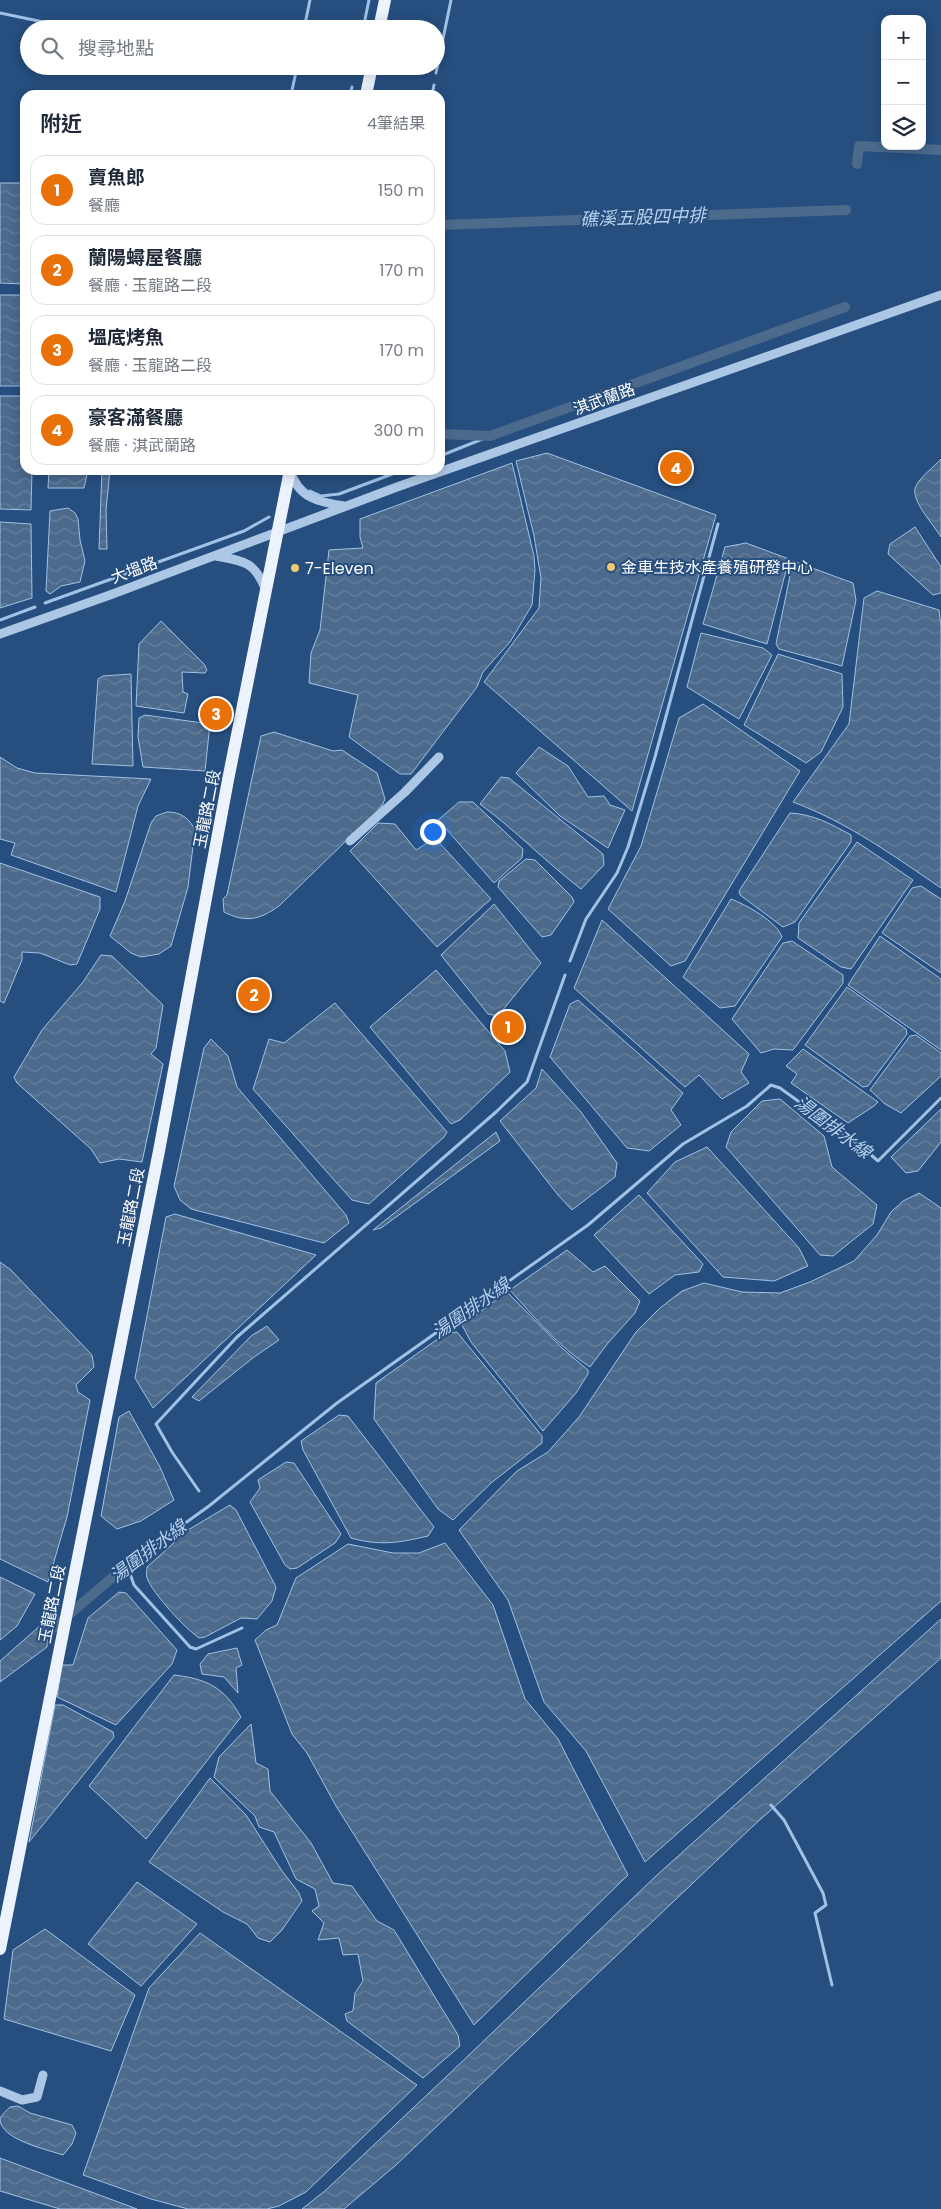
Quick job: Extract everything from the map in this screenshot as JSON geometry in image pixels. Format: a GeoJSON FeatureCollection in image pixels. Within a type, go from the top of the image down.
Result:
{"type":"FeatureCollection","features":[{"type":"Feature","properties":{"kind":"main road"},"geometry":{"type":"LineString","coordinates":[[381,20],[385,0]]}},
{"type":"Feature","properties":{"kind":"main road"},"geometry":{"type":"LineString","coordinates":[[367,90],[370,75]]}},
{"type":"Feature","properties":{"kind":"main road","name":"玉龍路二段"},"geometry":{"type":"LineString","coordinates":[[0,1949],[155,1170],[289,475]]}},
{"type":"Feature","properties":{"kind":"street","name":"淇武蘭路"},"geometry":{"type":"LineString","coordinates":[[445,471],[941,295]]}},
{"type":"Feature","properties":{"kind":"street"},"geometry":{"type":"LineString","coordinates":[[292,475],[295,484],[305,494],[323,503],[347,506]]}},
{"type":"Feature","properties":{"kind":"street","name":"淇武蘭路"},"geometry":{"type":"LineString","coordinates":[[278,533],[433,475]]}},
{"type":"Feature","properties":{"kind":"street","name":"大塭路"},"geometry":{"type":"LineString","coordinates":[[0,634],[278,533]]}},
{"type":"Feature","properties":{"kind":"street"},"geometry":{"type":"LineString","coordinates":[[216,556],[242,560],[254,568],[266,590]]}},
{"type":"Feature","properties":{"kind":"street"},"geometry":{"type":"LineString","coordinates":[[350,841],[405,792],[439,757]]}},
{"type":"Feature","properties":{"kind":"street"},"geometry":{"type":"LineString","coordinates":[[0,2091],[22,2100],[38,2097],[43,2075]]}},
{"type":"Feature","properties":{"kind":"water"},"geometry":{"type":"Polygon","coordinates":[[[0,183],[20,183],[20,284],[0,283],[0,183]]]}},
{"type":"Feature","properties":{"kind":"water"},"geometry":{"type":"Polygon","coordinates":[[[0,295],[20,295],[20,386],[0,386],[0,295]]]}},
{"type":"Feature","properties":{"kind":"water"},"geometry":{"type":"Polygon","coordinates":[[[0,396],[20,396],[20,475],[32,475],[31,510],[0,509],[0,396]]]}},
{"type":"Feature","properties":{"kind":"water"},"geometry":{"type":"Polygon","coordinates":[[[547,453],[716,515],[632,811],[484,682],[539,608],[541,578],[534,536],[516,461],[547,453]]]}},
{"type":"Feature","properties":{"kind":"water"},"geometry":{"type":"Polygon","coordinates":[[[941,459],[941,537],[919,505],[915,491],[921,479],[941,459]]]}},
{"type":"Feature","properties":{"kind":"water"},"geometry":{"type":"Polygon","coordinates":[[[512,463],[534,556],[535,570],[532,605],[510,642],[483,672],[477,687],[411,774],[400,774],[349,737],[358,695],[309,683],[311,653],[320,630],[329,550],[363,548],[360,537],[360,519],[512,463]]]}},
{"type":"Feature","properties":{"kind":"water"},"geometry":{"type":"Polygon","coordinates":[[[49,475],[87,475],[84,488],[48,488],[49,475]]]}},
{"type":"Feature","properties":{"kind":"water"},"geometry":{"type":"Polygon","coordinates":[[[102,475],[110,475],[106,510],[107,549],[99,549],[102,475]]]}},
{"type":"Feature","properties":{"kind":"water"},"geometry":{"type":"Polygon","coordinates":[[[68,508],[75,513],[78,519],[85,561],[80,582],[61,586],[50,594],[46,591],[50,511],[68,508]]]}},
{"type":"Feature","properties":{"kind":"water"},"geometry":{"type":"Polygon","coordinates":[[[0,522],[31,524],[32,598],[0,608],[0,522]]]}},
{"type":"Feature","properties":{"kind":"water"},"geometry":{"type":"Polygon","coordinates":[[[915,527],[941,567],[941,593],[933,595],[888,554],[890,544],[915,527]]]}},
{"type":"Feature","properties":{"kind":"water"},"geometry":{"type":"Polygon","coordinates":[[[746,543],[789,559],[767,644],[703,624],[725,547],[746,543]]]}},
{"type":"Feature","properties":{"kind":"water"},"geometry":{"type":"Polygon","coordinates":[[[793,561],[853,583],[856,600],[842,666],[779,649],[776,644],[793,561]]]}},
{"type":"Feature","properties":{"kind":"water"},"geometry":{"type":"Polygon","coordinates":[[[877,591],[939,610],[941,626],[941,888],[888,852],[851,830],[832,819],[793,802],[849,724],[864,598],[877,591]]]}},
{"type":"Feature","properties":{"kind":"water"},"geometry":{"type":"Polygon","coordinates":[[[161,621],[204,664],[207,670],[205,673],[182,672],[183,692],[188,694],[184,713],[136,706],[139,644],[161,621]]]}},
{"type":"Feature","properties":{"kind":"water"},"geometry":{"type":"Polygon","coordinates":[[[701,633],[763,648],[772,655],[739,719],[687,687],[701,633]]]}},
{"type":"Feature","properties":{"kind":"water"},"geometry":{"type":"Polygon","coordinates":[[[778,654],[842,674],[843,707],[821,752],[806,763],[744,725],[778,654]]]}},
{"type":"Feature","properties":{"kind":"water"},"geometry":{"type":"Polygon","coordinates":[[[131,674],[133,766],[92,764],[98,679],[103,676],[131,674]]]}},
{"type":"Feature","properties":{"kind":"water"},"geometry":{"type":"Polygon","coordinates":[[[703,704],[800,771],[685,961],[671,966],[608,909],[641,846],[679,718],[703,704]]]}},
{"type":"Feature","properties":{"kind":"water"},"geometry":{"type":"Polygon","coordinates":[[[145,715],[210,724],[205,771],[143,767],[138,737],[139,718],[145,715]]]}},
{"type":"Feature","properties":{"kind":"water"},"geometry":{"type":"Polygon","coordinates":[[[274,732],[333,751],[342,750],[377,773],[385,799],[382,806],[279,906],[259,917],[239,918],[224,912],[223,899],[227,895],[261,736],[274,732]]]}},
{"type":"Feature","properties":{"kind":"water"},"geometry":{"type":"Polygon","coordinates":[[[539,747],[568,766],[588,797],[604,796],[610,805],[625,810],[608,848],[560,816],[516,773],[539,747]]]}},
{"type":"Feature","properties":{"kind":"water"},"geometry":{"type":"Polygon","coordinates":[[[0,757],[17,768],[35,773],[151,779],[138,806],[116,892],[11,855],[15,843],[0,839],[0,757]]]}},
{"type":"Feature","properties":{"kind":"water"},"geometry":{"type":"Polygon","coordinates":[[[501,777],[509,778],[603,854],[604,865],[581,889],[480,804],[501,777]]]}},
{"type":"Feature","properties":{"kind":"water"},"geometry":{"type":"Polygon","coordinates":[[[459,802],[473,802],[523,849],[522,858],[494,883],[438,820],[459,802]]]}},
{"type":"Feature","properties":{"kind":"water"},"geometry":{"type":"Polygon","coordinates":[[[167,812],[184,816],[195,830],[188,887],[171,946],[159,954],[141,957],[131,953],[110,936],[125,901],[151,823],[156,816],[167,812]]]}},
{"type":"Feature","properties":{"kind":"water"},"geometry":{"type":"Polygon","coordinates":[[[790,813],[806,815],[829,823],[851,835],[851,842],[795,922],[783,927],[740,895],[739,891],[790,813]]]}},
{"type":"Feature","properties":{"kind":"water"},"geometry":{"type":"Polygon","coordinates":[[[378,823],[395,824],[416,850],[435,838],[491,899],[437,947],[350,851],[378,823]]]}},
{"type":"Feature","properties":{"kind":"water"},"geometry":{"type":"Polygon","coordinates":[[[857,842],[913,880],[851,969],[841,967],[798,938],[799,923],[857,842]]]}},
{"type":"Feature","properties":{"kind":"water"},"geometry":{"type":"Polygon","coordinates":[[[526,859],[535,860],[572,897],[574,902],[551,935],[542,937],[498,887],[499,881],[526,859]]]}},
{"type":"Feature","properties":{"kind":"water"},"geometry":{"type":"Polygon","coordinates":[[[0,863],[100,897],[100,909],[77,964],[70,965],[40,953],[22,952],[22,960],[4,1003],[0,1001],[0,863]]]}},
{"type":"Feature","properties":{"kind":"water"},"geometry":{"type":"Polygon","coordinates":[[[921,886],[941,899],[941,973],[882,933],[912,888],[921,886]]]}},
{"type":"Feature","properties":{"kind":"water"},"geometry":{"type":"Polygon","coordinates":[[[731,899],[745,905],[768,920],[782,937],[735,1006],[720,1008],[683,977],[731,899]]]}},
{"type":"Feature","properties":{"kind":"water"},"geometry":{"type":"Polygon","coordinates":[[[494,904],[541,963],[498,1016],[488,1014],[441,955],[494,904]]]}},
{"type":"Feature","properties":{"kind":"water"},"geometry":{"type":"Polygon","coordinates":[[[602,920],[749,1054],[741,1072],[749,1083],[722,1099],[699,1075],[685,1087],[574,988],[602,920]]]}},
{"type":"Feature","properties":{"kind":"water"},"geometry":{"type":"Polygon","coordinates":[[[880,936],[941,979],[941,1050],[848,985],[880,936]]]}},
{"type":"Feature","properties":{"kind":"water"},"geometry":{"type":"Polygon","coordinates":[[[792,941],[843,975],[843,983],[793,1050],[774,1049],[761,1053],[732,1019],[783,943],[792,941]]]}},
{"type":"Feature","properties":{"kind":"water"},"geometry":{"type":"Polygon","coordinates":[[[101,955],[112,956],[163,1005],[156,1048],[151,1054],[163,1064],[142,1162],[119,1159],[100,1163],[91,1149],[17,1083],[14,1077],[42,1030],[83,982],[101,955]]]}},
{"type":"Feature","properties":{"kind":"water"},"geometry":{"type":"Polygon","coordinates":[[[436,970],[505,1051],[510,1072],[460,1120],[451,1124],[370,1027],[436,970]]]}},
{"type":"Feature","properties":{"kind":"water"},"geometry":{"type":"Polygon","coordinates":[[[847,987],[906,1029],[907,1034],[868,1086],[863,1087],[805,1045],[847,987]]]}},
{"type":"Feature","properties":{"kind":"water"},"geometry":{"type":"Polygon","coordinates":[[[578,1000],[683,1093],[671,1110],[681,1125],[649,1151],[627,1148],[550,1057],[570,1004],[578,1000]]]}},
{"type":"Feature","properties":{"kind":"water"},"geometry":{"type":"Polygon","coordinates":[[[335,1003],[447,1132],[444,1137],[369,1204],[352,1200],[253,1089],[269,1039],[284,1043],[335,1003]]]}},
{"type":"Feature","properties":{"kind":"water"},"geometry":{"type":"Polygon","coordinates":[[[916,1035],[941,1053],[941,1076],[901,1113],[885,1104],[870,1090],[910,1036],[916,1035]]]}},
{"type":"Feature","properties":{"kind":"water"},"geometry":{"type":"Polygon","coordinates":[[[211,1039],[228,1056],[237,1087],[346,1215],[349,1223],[324,1243],[191,1209],[180,1200],[174,1186],[204,1048],[211,1039]]]}},
{"type":"Feature","properties":{"kind":"water"},"geometry":{"type":"Polygon","coordinates":[[[803,1049],[878,1102],[848,1123],[791,1083],[797,1074],[786,1066],[803,1049]]]}},
{"type":"Feature","properties":{"kind":"water"},"geometry":{"type":"Polygon","coordinates":[[[542,1069],[581,1112],[617,1163],[615,1177],[572,1210],[500,1121],[536,1088],[542,1069]]]}},
{"type":"Feature","properties":{"kind":"water"},"geometry":{"type":"Polygon","coordinates":[[[780,1099],[824,1136],[832,1167],[877,1205],[873,1224],[833,1256],[820,1255],[726,1147],[731,1132],[762,1101],[780,1099]]]}},
{"type":"Feature","properties":{"kind":"water"},"geometry":{"type":"Polygon","coordinates":[[[941,1109],[941,1142],[918,1171],[906,1173],[891,1157],[941,1109]]]}},
{"type":"Feature","properties":{"kind":"water"},"geometry":{"type":"Polygon","coordinates":[[[496,1132],[500,1141],[381,1228],[373,1230],[496,1132]]]}},
{"type":"Feature","properties":{"kind":"water"},"geometry":{"type":"Polygon","coordinates":[[[707,1147],[799,1248],[808,1266],[774,1281],[723,1277],[647,1193],[675,1162],[707,1147]]]}},
{"type":"Feature","properties":{"kind":"water"},"geometry":{"type":"Polygon","coordinates":[[[919,1193],[941,1208],[941,1601],[645,1862],[586,1751],[544,1702],[508,1600],[459,1530],[517,1471],[548,1452],[579,1417],[636,1332],[660,1308],[682,1291],[704,1283],[742,1292],[780,1293],[810,1282],[854,1261],[877,1235],[891,1212],[903,1201],[919,1193]]]}},
{"type":"Feature","properties":{"kind":"water"},"geometry":{"type":"Polygon","coordinates":[[[639,1195],[703,1264],[699,1272],[675,1275],[649,1294],[594,1235],[639,1195]]]}},
{"type":"Feature","properties":{"kind":"water"},"geometry":{"type":"Polygon","coordinates":[[[175,1214],[316,1255],[153,1408],[135,1378],[166,1217],[175,1214]]]}},
{"type":"Feature","properties":{"kind":"water"},"geometry":{"type":"Polygon","coordinates":[[[567,1250],[593,1272],[605,1266],[640,1301],[635,1313],[608,1343],[590,1367],[557,1341],[510,1290],[567,1250]]]}},
{"type":"Feature","properties":{"kind":"water"},"geometry":{"type":"Polygon","coordinates":[[[0,1262],[11,1270],[92,1355],[94,1367],[76,1385],[78,1392],[90,1400],[67,1517],[48,1582],[0,1559],[0,1262]]]}},
{"type":"Feature","properties":{"kind":"water"},"geometry":{"type":"Polygon","coordinates":[[[507,1292],[562,1348],[588,1370],[588,1374],[576,1393],[543,1431],[471,1342],[462,1325],[507,1292]]]}},
{"type":"Feature","properties":{"kind":"water"},"geometry":{"type":"Polygon","coordinates":[[[267,1326],[279,1340],[254,1357],[199,1401],[192,1397],[251,1336],[267,1326]]]}},
{"type":"Feature","properties":{"kind":"water"},"geometry":{"type":"Polygon","coordinates":[[[457,1332],[542,1436],[542,1443],[491,1483],[453,1520],[438,1509],[374,1419],[376,1383],[446,1333],[457,1332]]]}},
{"type":"Feature","properties":{"kind":"water"},"geometry":{"type":"Polygon","coordinates":[[[129,1411],[160,1467],[174,1500],[141,1521],[117,1529],[101,1516],[119,1417],[129,1411]]]}},
{"type":"Feature","properties":{"kind":"water"},"geometry":{"type":"Polygon","coordinates":[[[339,1415],[348,1416],[434,1527],[428,1536],[389,1543],[351,1538],[303,1450],[301,1441],[339,1415]]]}},
{"type":"Feature","properties":{"kind":"water"},"geometry":{"type":"Polygon","coordinates":[[[286,1462],[294,1463],[341,1534],[335,1543],[297,1568],[290,1569],[285,1565],[250,1502],[260,1488],[258,1480],[286,1462]]]}},
{"type":"Feature","properties":{"kind":"water"},"geometry":{"type":"Polygon","coordinates":[[[230,1505],[236,1510],[276,1587],[272,1601],[257,1619],[241,1618],[205,1637],[199,1638],[178,1619],[150,1585],[147,1578],[147,1567],[188,1530],[230,1505]]]}},
{"type":"Feature","properties":{"kind":"water"},"geometry":{"type":"Polygon","coordinates":[[[445,1543],[493,1605],[525,1699],[558,1739],[628,1875],[474,2025],[336,1806],[307,1753],[292,1734],[255,1640],[266,1630],[277,1625],[296,1578],[348,1544],[393,1553],[419,1553],[445,1543]]]}},
{"type":"Feature","properties":{"kind":"water"},"geometry":{"type":"Polygon","coordinates":[[[0,1577],[35,1594],[17,1626],[0,1640],[0,1577]]]}},
{"type":"Feature","properties":{"kind":"water"},"geometry":{"type":"Polygon","coordinates":[[[119,1592],[126,1593],[177,1650],[172,1664],[116,1725],[57,1697],[62,1665],[73,1665],[88,1618],[119,1592]]]}},
{"type":"Feature","properties":{"kind":"water"},"geometry":{"type":"Polygon","coordinates":[[[51,1616],[47,1647],[0,1682],[0,1661],[51,1616]]]}},
{"type":"Feature","properties":{"kind":"water"},"geometry":{"type":"Polygon","coordinates":[[[941,1619],[941,1658],[753,1826],[396,2165],[344,2209],[302,2209],[326,2190],[656,1876],[941,1619]]]}},
{"type":"Feature","properties":{"kind":"water"},"geometry":{"type":"Polygon","coordinates":[[[237,1648],[242,1665],[236,1668],[238,1693],[224,1677],[202,1674],[200,1664],[208,1654],[237,1648]]]}},
{"type":"Feature","properties":{"kind":"water"},"geometry":{"type":"Polygon","coordinates":[[[174,1675],[196,1679],[213,1686],[228,1698],[241,1717],[146,1839],[89,1786],[174,1675]]]}},
{"type":"Feature","properties":{"kind":"water"},"geometry":{"type":"Polygon","coordinates":[[[55,1705],[63,1705],[113,1732],[114,1737],[29,1842],[55,1705]]]}},
{"type":"Feature","properties":{"kind":"water"},"geometry":{"type":"Polygon","coordinates":[[[251,1724],[256,1763],[268,1769],[270,1791],[311,1843],[333,1883],[352,1886],[377,1921],[394,1930],[458,2035],[460,2046],[423,2078],[347,2021],[345,2014],[353,2011],[355,1993],[363,1981],[358,1954],[343,1955],[339,1938],[318,1940],[324,1923],[312,1911],[319,1906],[315,1889],[296,1879],[274,1832],[259,1827],[255,1816],[214,1777],[219,1757],[251,1724]]]}},
{"type":"Feature","properties":{"kind":"water"},"geometry":{"type":"Polygon","coordinates":[[[210,1778],[246,1815],[282,1871],[299,1893],[302,1901],[282,1930],[270,1942],[258,1938],[247,1924],[223,1912],[149,1862],[210,1778]]]}},
{"type":"Feature","properties":{"kind":"water"},"geometry":{"type":"Polygon","coordinates":[[[137,1882],[197,1924],[141,1986],[88,1944],[137,1882]]]}},
{"type":"Feature","properties":{"kind":"water"},"geometry":{"type":"Polygon","coordinates":[[[45,1929],[135,1995],[111,2051],[4,2019],[13,1950],[45,1929]]]}},
{"type":"Feature","properties":{"kind":"water"},"geometry":{"type":"Polygon","coordinates":[[[200,1933],[417,2085],[306,2192],[279,2206],[267,2209],[188,2209],[151,2199],[83,2175],[149,1988],[200,1933]]]}},
{"type":"Feature","properties":{"kind":"water"},"geometry":{"type":"Polygon","coordinates":[[[18,2106],[30,2113],[72,2125],[76,2133],[72,2144],[63,2155],[26,2143],[8,2133],[2,2126],[0,2119],[10,2107],[18,2106]]]}},
{"type":"Feature","properties":{"kind":"water"},"geometry":{"type":"Polygon","coordinates":[[[0,2158],[137,2209],[60,2209],[0,2191],[0,2158]]]}},
{"type":"Feature","properties":{"kind":"waterway"},"geometry":{"type":"LineString","coordinates":[[306,20],[310,0]]}},
{"type":"Feature","properties":{"kind":"waterway"},"geometry":{"type":"LineString","coordinates":[[365,20],[369,0]]}},
{"type":"Feature","properties":{"kind":"waterway"},"geometry":{"type":"LineString","coordinates":[[445,29],[451,0]]}},
{"type":"Feature","properties":{"kind":"waterway"},"geometry":{"type":"LineString","coordinates":[[0,13],[34,20]]}},
{"type":"Feature","properties":{"kind":"waterway"},"geometry":{"type":"LineString","coordinates":[[292,90],[295,75]]}},
{"type":"Feature","properties":{"kind":"waterway"},"geometry":{"type":"LineString","coordinates":[[433,90],[434,85]]}},
{"type":"Feature","properties":{"kind":"waterway"},"geometry":{"type":"LineString","coordinates":[[857,164],[859,146],[941,150]]}},
{"type":"Feature","properties":{"kind":"waterway","name":"礁溪五股四中排"},"geometry":{"type":"LineString","coordinates":[[445,225],[846,210]]}},
{"type":"Feature","properties":{"kind":"waterway"},"geometry":{"type":"LineString","coordinates":[[445,434],[490,436],[845,307]]}},
{"type":"Feature","properties":{"kind":"waterway"},"geometry":{"type":"LineString","coordinates":[[445,454],[490,436]]}},
{"type":"Feature","properties":{"kind":"waterway"},"geometry":{"type":"LineString","coordinates":[[310,491],[321,496],[339,494],[390,475]]}},
{"type":"Feature","properties":{"kind":"waterway"},"geometry":{"type":"LineString","coordinates":[[45,603],[244,531],[269,517]]}},
{"type":"Feature","properties":{"kind":"waterway"},"geometry":{"type":"LineString","coordinates":[[570,961],[586,919],[617,873],[628,847],[655,757],[718,524]]}},
{"type":"Feature","properties":{"kind":"waterway"},"geometry":{"type":"LineString","coordinates":[[0,620],[35,607]]}},
{"type":"Feature","properties":{"kind":"waterway"},"geometry":{"type":"LineString","coordinates":[[199,1491],[172,1452],[156,1424],[237,1337],[496,1112],[527,1082],[565,975]]}},
{"type":"Feature","properties":{"kind":"waterway","name":"湯圍排水線"},"geometry":{"type":"LineString","coordinates":[[242,1628],[196,1649],[190,1647],[134,1585],[127,1565],[209,1506],[337,1403],[588,1225],[683,1144],[747,1106],[771,1085],[780,1088],[862,1147],[878,1161],[941,1098]]}},
{"type":"Feature","properties":{"kind":"waterway","name":"湯圍排水線"},"geometry":{"type":"LineString","coordinates":[[38,1641],[127,1565]]}},
{"type":"Feature","properties":{"kind":"waterway"},"geometry":{"type":"LineString","coordinates":[[771,1805],[784,1820],[823,1893],[826,1905],[815,1913],[832,1985]]}},
{"type":"Feature","properties":{"kind":"place","name":"豪客滿餐廳"},"geometry":{"type":"Point","coordinates":[676,468]}},
{"type":"Feature","properties":{"kind":"place","name":"金車生技水產養殖研發中心"},"geometry":{"type":"Point","coordinates":[611,567]}},
{"type":"Feature","properties":{"kind":"place","name":"7-Eleven"},"geometry":{"type":"Point","coordinates":[295,568]}},
{"type":"Feature","properties":{"kind":"place","name":"塭底烤魚"},"geometry":{"type":"Point","coordinates":[216,714]}},
{"type":"Feature","properties":{"kind":"place","name":"蘭陽蟳屋餐廳"},"geometry":{"type":"Point","coordinates":[254,995]}},
{"type":"Feature","properties":{"kind":"place","name":"賣魚郎"},"geometry":{"type":"Point","coordinates":[508,1027]}}]}
